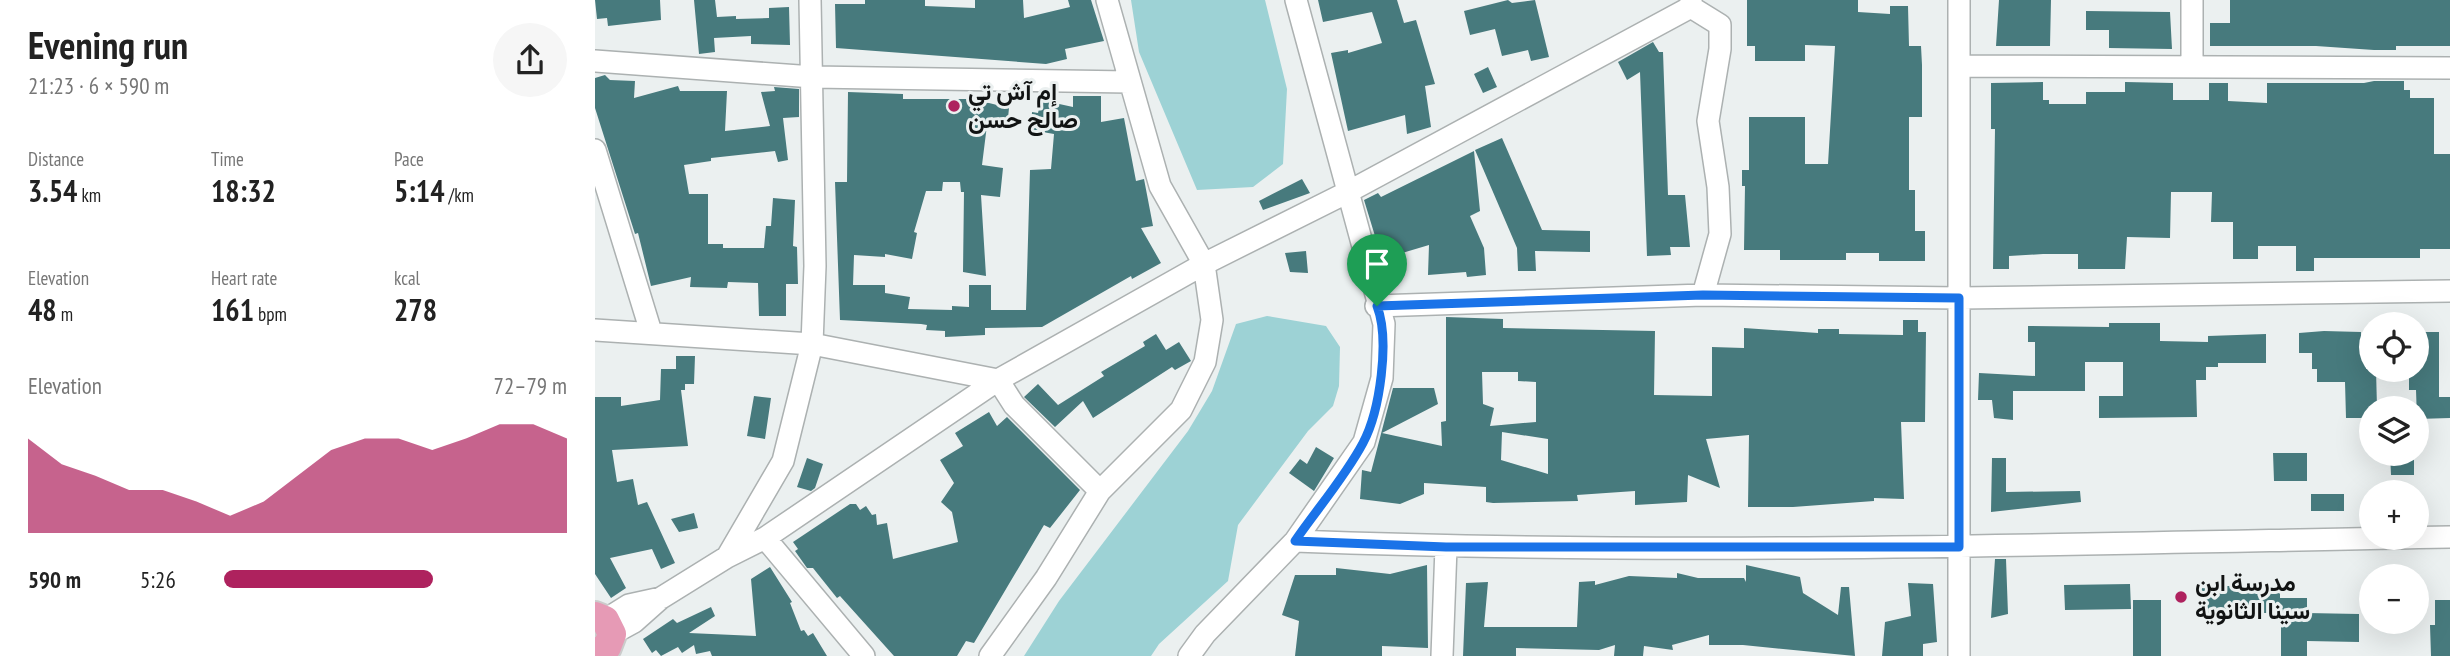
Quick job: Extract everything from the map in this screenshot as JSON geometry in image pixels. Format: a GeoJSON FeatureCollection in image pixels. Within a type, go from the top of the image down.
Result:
{"type":"FeatureCollection","features":[{"type":"Feature","properties":{"kind":"street"},"geometry":{"type":"LineString","coordinates":[[727,557],[783,461],[812,344],[813,77],[810,0]]}},
{"type":"Feature","properties":{"kind":"street"},"geometry":{"type":"LineString","coordinates":[[990,656],[1046,578],[1100,491],[1181,410],[1205,362],[1212,320],[1204,264],[1160,186],[1107,0]]}},
{"type":"Feature","properties":{"kind":"street"},"geometry":{"type":"LineString","coordinates":[[1189,656],[1205,634],[1295,541],[1364,442],[1382,379],[1384,324],[1346,193],[1296,0]]}},
{"type":"Feature","properties":{"kind":"street"},"geometry":{"type":"LineString","coordinates":[[1959,0],[1959,656]]}},
{"type":"Feature","properties":{"kind":"street"},"geometry":{"type":"LineString","coordinates":[[2192,0],[2192,66]]}},
{"type":"Feature","properties":{"kind":"street"},"geometry":{"type":"LineString","coordinates":[[605,641],[634,622],[661,598],[727,557],[765,538],[998,380],[1204,264],[1346,193],[1691,4],[1720,25],[1720,49],[1708,121],[1718,187],[1720,234],[1703,295]]}},
{"type":"Feature","properties":{"kind":"street"},"geometry":{"type":"LineString","coordinates":[[595,61],[813,77],[1129,82]]}},
{"type":"Feature","properties":{"kind":"street"},"geometry":{"type":"LineString","coordinates":[[1959,66],[2450,68]]}},
{"type":"Feature","properties":{"kind":"street"},"geometry":{"type":"LineString","coordinates":[[595,150],[651,332]]}},
{"type":"Feature","properties":{"kind":"street"},"geometry":{"type":"LineString","coordinates":[[1377,306],[1703,295],[1959,298],[2450,291]]}},
{"type":"Feature","properties":{"kind":"street"},"geometry":{"type":"LineString","coordinates":[[595,330],[812,344],[998,380],[1014,405],[1100,491]]}},
{"type":"Feature","properties":{"kind":"street"},"geometry":{"type":"LineString","coordinates":[[1295,541],[1446,547],[1959,547],[2450,537]]}},
{"type":"Feature","properties":{"kind":"street"},"geometry":{"type":"LineString","coordinates":[[765,538],[863,656]]}},
{"type":"Feature","properties":{"kind":"street"},"geometry":{"type":"LineString","coordinates":[[1442,656],[1446,547]]}},
{"type":"Feature","properties":{"kind":"water"},"geometry":{"type":"Polygon","coordinates":[[[1131,0],[1265,0],[1287,89],[1283,164],[1253,187],[1197,190],[1139,52],[1131,0]]]}},
{"type":"Feature","properties":{"kind":"water"},"geometry":{"type":"Polygon","coordinates":[[[1267,316],[1326,326],[1340,347],[1339,386],[1333,406],[1308,431],[1238,525],[1228,581],[1159,644],[1151,656],[1024,656],[1059,601],[1188,431],[1212,391],[1236,324],[1267,316]]]}},
{"type":"Feature","properties":{"kind":"building"},"geometry":{"type":"Polygon","coordinates":[[[595,0],[660,0],[661,20],[608,26],[607,18],[597,19],[595,0]]]}},
{"type":"Feature","properties":{"kind":"building"},"geometry":{"type":"Polygon","coordinates":[[[694,0],[715,0],[717,17],[736,16],[736,19],[769,18],[769,8],[789,7],[790,45],[751,44],[751,36],[714,38],[715,52],[699,54],[694,0]]]}},
{"type":"Feature","properties":{"kind":"building"},"geometry":{"type":"Polygon","coordinates":[[[865,0],[925,0],[925,6],[975,8],[975,0],[1023,0],[1024,18],[1070,7],[1068,0],[1091,0],[1104,41],[1065,49],[1067,59],[1046,64],[836,48],[835,4],[865,4],[865,0]]]}},
{"type":"Feature","properties":{"kind":"building"},"geometry":{"type":"Polygon","coordinates":[[[1318,0],[1397,0],[1404,23],[1416,20],[1435,84],[1425,86],[1431,127],[1407,134],[1405,115],[1348,131],[1331,53],[1348,50],[1348,53],[1382,43],[1372,12],[1323,22],[1318,0]]]}},
{"type":"Feature","properties":{"kind":"building"},"geometry":{"type":"Polygon","coordinates":[[[1508,0],[1512,3],[1535,0],[1549,57],[1531,61],[1528,50],[1502,56],[1495,29],[1470,35],[1464,11],[1508,0]]]}},
{"type":"Feature","properties":{"kind":"building"},"geometry":{"type":"Polygon","coordinates":[[[1747,0],[1858,0],[1858,12],[1890,14],[1890,6],[1908,6],[1909,46],[1921,46],[1922,65],[1922,117],[1909,117],[1909,190],[1915,190],[1915,231],[1925,231],[1925,261],[1879,261],[1879,253],[1846,253],[1846,260],[1780,260],[1780,250],[1744,250],[1745,186],[1742,186],[1742,170],[1749,170],[1749,117],[1805,117],[1805,164],[1828,164],[1835,46],[1805,45],[1805,61],[1755,61],[1755,46],[1747,46],[1747,0]]]}},
{"type":"Feature","properties":{"kind":"building"},"geometry":{"type":"Polygon","coordinates":[[[1999,0],[2051,0],[2050,46],[1996,46],[1999,0]]]}},
{"type":"Feature","properties":{"kind":"building"},"geometry":{"type":"Polygon","coordinates":[[[2230,0],[2450,0],[2450,46],[2396,46],[2396,50],[2374,50],[2316,46],[2210,46],[2210,23],[2230,23],[2230,0]]]}},
{"type":"Feature","properties":{"kind":"building"},"geometry":{"type":"Polygon","coordinates":[[[2086,11],[2170,12],[2172,49],[2109,48],[2109,30],[2086,30],[2086,11]]]}},
{"type":"Feature","properties":{"kind":"building"},"geometry":{"type":"Polygon","coordinates":[[[1653,42],[1659,52],[1663,52],[1668,195],[1685,195],[1690,247],[1670,247],[1671,255],[1647,256],[1640,72],[1627,80],[1618,62],[1653,42]]]}},
{"type":"Feature","properties":{"kind":"building"},"geometry":{"type":"Polygon","coordinates":[[[1488,67],[1497,87],[1483,93],[1474,74],[1488,67]]]}},
{"type":"Feature","properties":{"kind":"building"},"geometry":{"type":"Polygon","coordinates":[[[605,75],[610,80],[635,81],[634,98],[678,86],[680,91],[727,91],[725,131],[770,126],[761,92],[775,91],[774,87],[799,89],[799,117],[783,118],[788,160],[778,162],[775,151],[711,158],[711,161],[684,165],[689,194],[708,194],[708,244],[723,244],[723,248],[764,248],[766,226],[771,226],[773,198],[795,200],[793,246],[797,247],[798,284],[786,284],[786,316],[759,316],[758,283],[728,282],[727,288],[690,287],[691,277],[651,286],[638,233],[635,234],[595,108],[595,78],[605,75]]]}},
{"type":"Feature","properties":{"kind":"building"},"geometry":{"type":"Polygon","coordinates":[[[2404,81],[2404,90],[2410,90],[2410,98],[2434,98],[2434,154],[2450,154],[2450,249],[2420,249],[2420,258],[2314,258],[2314,271],[2296,271],[2296,246],[2258,246],[2258,259],[2233,259],[2233,222],[2211,222],[2212,192],[2171,192],[2170,238],[2127,237],[2125,269],[2078,269],[2078,254],[2043,254],[2009,256],[2009,269],[1993,269],[1995,129],[1991,129],[1991,83],[2043,82],[2043,100],[2049,100],[2049,104],[2086,104],[2086,92],[2125,92],[2125,82],[2173,83],[2173,100],[2209,100],[2209,83],[2228,83],[2228,101],[2267,103],[2267,83],[2404,81]]]}},
{"type":"Feature","properties":{"kind":"building"},"geometry":{"type":"Polygon","coordinates":[[[848,92],[903,94],[903,99],[973,99],[1009,108],[1007,128],[987,125],[982,165],[1003,168],[1000,197],[981,195],[986,276],[963,272],[964,192],[961,192],[960,182],[943,182],[942,191],[926,191],[914,232],[917,233],[912,259],[885,254],[885,257],[854,255],[853,285],[885,285],[885,293],[910,297],[908,309],[952,310],[952,306],[969,307],[969,285],[991,285],[991,310],[1026,310],[1030,170],[1051,169],[1054,134],[1031,130],[1032,112],[1038,113],[1041,100],[1073,107],[1073,96],[1101,96],[1101,122],[1124,118],[1136,181],[1144,179],[1153,226],[1141,228],[1161,263],[1132,279],[1131,276],[1042,327],[985,328],[985,335],[945,337],[945,331],[926,330],[927,325],[921,324],[840,320],[835,182],[847,182],[848,92]]]}},
{"type":"Feature","properties":{"kind":"building"},"geometry":{"type":"Polygon","coordinates":[[[1502,138],[1542,230],[1590,231],[1590,252],[1535,251],[1536,271],[1518,271],[1517,248],[1475,150],[1502,138]]]}},
{"type":"Feature","properties":{"kind":"building"},"geometry":{"type":"Polygon","coordinates":[[[1474,151],[1480,211],[1470,216],[1484,248],[1486,275],[1467,277],[1466,272],[1428,275],[1429,245],[1382,259],[1364,200],[1378,193],[1381,197],[1474,151]]]}},
{"type":"Feature","properties":{"kind":"building"},"geometry":{"type":"Polygon","coordinates":[[[1302,179],[1310,193],[1263,210],[1259,201],[1302,179]]]}},
{"type":"Feature","properties":{"kind":"building"},"geometry":{"type":"Polygon","coordinates":[[[1306,251],[1308,273],[1290,272],[1285,253],[1306,251]]]}},
{"type":"Feature","properties":{"kind":"building"},"geometry":{"type":"Polygon","coordinates":[[[1446,317],[1503,319],[1503,328],[1655,331],[1654,395],[1712,396],[1712,347],[1744,348],[1744,328],[1818,333],[1818,329],[1839,329],[1839,334],[1903,335],[1903,320],[1918,320],[1918,332],[1926,332],[1925,422],[1901,422],[1904,499],[1874,498],[1874,501],[1793,507],[1748,507],[1749,435],[1706,439],[1720,488],[1688,475],[1687,502],[1635,505],[1635,491],[1577,495],[1578,501],[1493,503],[1486,502],[1486,487],[1424,483],[1424,494],[1400,504],[1360,499],[1362,470],[1371,472],[1393,388],[1434,388],[1438,404],[1382,433],[1442,446],[1441,422],[1446,421],[1446,317]],[[1482,372],[1483,404],[1494,408],[1490,426],[1536,422],[1536,382],[1518,381],[1518,372],[1482,372]],[[1502,432],[1501,460],[1548,474],[1548,439],[1502,432]]]}},
{"type":"Feature","properties":{"kind":"building"},"geometry":{"type":"Polygon","coordinates":[[[2109,323],[2160,323],[2160,341],[2208,342],[2208,336],[2266,334],[2266,363],[2218,363],[2218,367],[2206,367],[2206,380],[2196,380],[2197,417],[2099,418],[2099,396],[2123,396],[2123,362],[2085,362],[2085,391],[2013,391],[2013,420],[1994,418],[1992,400],[1978,400],[1979,373],[2035,376],[2035,342],[2028,342],[2028,326],[2109,327],[2109,323]]]}},
{"type":"Feature","properties":{"kind":"building"},"geometry":{"type":"Polygon","coordinates":[[[2359,332],[2359,382],[2376,382],[2377,396],[2359,396],[2359,418],[2346,418],[2345,382],[2317,382],[2317,369],[2312,369],[2312,353],[2299,353],[2299,333],[2359,332]]]}},
{"type":"Feature","properties":{"kind":"building"},"geometry":{"type":"Polygon","coordinates":[[[2429,332],[2439,332],[2439,397],[2450,397],[2450,418],[2429,419],[2429,396],[2416,396],[2416,390],[2409,390],[2409,382],[2429,382],[2429,332]]]}},
{"type":"Feature","properties":{"kind":"building"},"geometry":{"type":"Polygon","coordinates":[[[1156,334],[1166,350],[1179,342],[1191,361],[1175,370],[1172,367],[1093,418],[1083,401],[1055,427],[1024,397],[1038,384],[1058,405],[1104,376],[1101,372],[1145,346],[1143,342],[1156,334]]]}},
{"type":"Feature","properties":{"kind":"building"},"geometry":{"type":"Polygon","coordinates":[[[676,356],[695,356],[694,384],[685,384],[685,390],[681,390],[688,446],[612,450],[617,482],[633,479],[638,505],[647,502],[675,563],[661,569],[652,549],[610,558],[626,588],[611,598],[595,574],[595,397],[621,397],[621,406],[660,400],[661,369],[676,369],[676,356]]]}},
{"type":"Feature","properties":{"kind":"building"},"geometry":{"type":"Polygon","coordinates":[[[754,396],[771,398],[765,439],[747,436],[754,396]]]}},
{"type":"Feature","properties":{"kind":"building"},"geometry":{"type":"Polygon","coordinates":[[[989,412],[997,426],[1007,417],[1080,490],[1050,528],[1044,525],[974,643],[966,641],[957,656],[894,656],[840,596],[837,598],[813,568],[807,568],[795,551],[798,549],[793,542],[850,504],[856,504],[860,510],[866,506],[872,515],[876,514],[877,525],[887,523],[893,559],[958,542],[952,512],[941,502],[954,483],[940,460],[963,446],[955,433],[989,412]]]}},
{"type":"Feature","properties":{"kind":"building"},"geometry":{"type":"Polygon","coordinates":[[[1316,447],[1334,458],[1314,491],[1289,473],[1300,459],[1307,464],[1316,447]]]}},
{"type":"Feature","properties":{"kind":"building"},"geometry":{"type":"Polygon","coordinates":[[[2273,453],[2307,453],[2307,481],[2274,481],[2273,453]]]}},
{"type":"Feature","properties":{"kind":"building"},"geometry":{"type":"Polygon","coordinates":[[[807,458],[823,464],[815,488],[811,491],[797,487],[807,458]]]}},
{"type":"Feature","properties":{"kind":"building"},"geometry":{"type":"Polygon","coordinates":[[[1992,458],[2006,458],[2006,492],[2080,491],[2081,502],[1991,512],[1992,458]]]}},
{"type":"Feature","properties":{"kind":"building"},"geometry":{"type":"Polygon","coordinates":[[[2391,466],[2414,466],[2414,475],[2391,475],[2391,466]]]}},
{"type":"Feature","properties":{"kind":"building"},"geometry":{"type":"Polygon","coordinates":[[[2311,494],[2344,494],[2344,511],[2311,511],[2311,494]]]}},
{"type":"Feature","properties":{"kind":"building"},"geometry":{"type":"Polygon","coordinates":[[[694,513],[698,528],[679,532],[671,519],[694,513]]]}},
{"type":"Feature","properties":{"kind":"building"},"geometry":{"type":"Polygon","coordinates":[[[1995,559],[2006,559],[2008,614],[1991,618],[1995,559]]]}},
{"type":"Feature","properties":{"kind":"building"},"geometry":{"type":"Polygon","coordinates":[[[1427,565],[1428,648],[1382,646],[1382,656],[1295,656],[1299,621],[1282,615],[1295,575],[1336,575],[1336,568],[1390,574],[1427,565]]]}},
{"type":"Feature","properties":{"kind":"building"},"geometry":{"type":"Polygon","coordinates":[[[1746,565],[1800,577],[1803,593],[1838,615],[1841,587],[1849,587],[1855,656],[1743,645],[1709,645],[1709,635],[1672,645],[1673,650],[1644,646],[1643,656],[1614,656],[1615,645],[1599,650],[1516,648],[1516,656],[1463,656],[1466,583],[1488,582],[1484,627],[1577,627],[1579,582],[1595,581],[1595,585],[1629,576],[1677,578],[1677,573],[1698,578],[1744,578],[1746,582],[1746,565]]]}},
{"type":"Feature","properties":{"kind":"building"},"geometry":{"type":"Polygon","coordinates":[[[770,567],[792,602],[790,603],[801,631],[804,630],[808,636],[813,633],[827,656],[712,656],[710,651],[696,654],[694,645],[682,653],[678,647],[661,656],[656,650],[652,653],[643,639],[673,619],[677,623],[711,607],[715,616],[689,633],[756,636],[751,579],[770,567]]]}},
{"type":"Feature","properties":{"kind":"building"},"geometry":{"type":"Polygon","coordinates":[[[1908,583],[1933,584],[1937,642],[1923,644],[1923,656],[1882,656],[1885,622],[1911,616],[1908,583]]]}},
{"type":"Feature","properties":{"kind":"building"},"geometry":{"type":"Polygon","coordinates":[[[2130,584],[2131,609],[2065,610],[2064,585],[2130,584]]]}},
{"type":"Feature","properties":{"kind":"building"},"geometry":{"type":"Polygon","coordinates":[[[2201,586],[2280,586],[2280,598],[2307,598],[2307,613],[2359,614],[2359,642],[2307,641],[2307,656],[2281,656],[2281,613],[2201,613],[2201,586]]]}},
{"type":"Feature","properties":{"kind":"building"},"geometry":{"type":"Polygon","coordinates":[[[2133,600],[2161,600],[2161,656],[2133,656],[2133,600]]]}},
{"type":"Feature","properties":{"kind":"building"},"geometry":{"type":"Polygon","coordinates":[[[2435,600],[2450,600],[2450,656],[2431,656],[2430,625],[2435,625],[2435,600]]]}},
{"type":"Feature","properties":{"kind":"place","name":"إم آش تي صالح حسن"},"geometry":{"type":"Point","coordinates":[954,106]}},
{"type":"Feature","properties":{"kind":"place","name":"مدرسة ابن سينا الثانوية"},"geometry":{"type":"Point","coordinates":[2181,597]}},
{"type":"Feature","properties":{"kind":"route"},"geometry":{"type":"LineString","coordinates":[[1703,295],[1959,298],[1959,547],[1446,547],[1295,541],[1364,442],[1382,379],[1384,324],[1377,306],[1703,295]]}}]}
